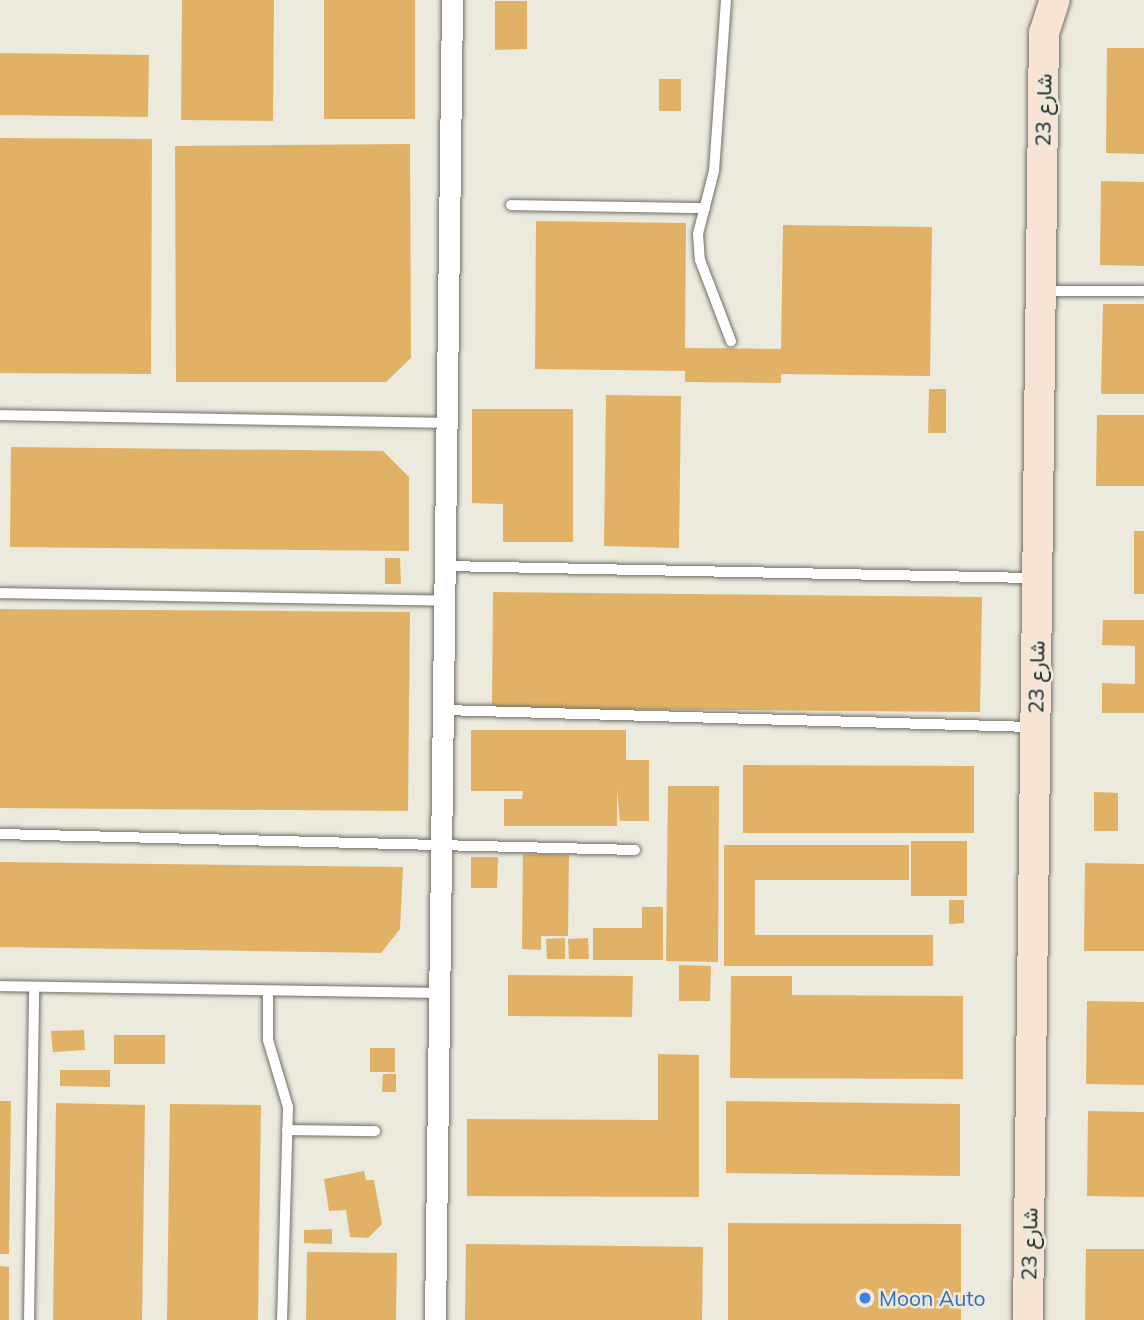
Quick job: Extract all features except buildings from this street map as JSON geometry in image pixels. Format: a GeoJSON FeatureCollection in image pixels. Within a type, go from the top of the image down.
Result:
{"type":"FeatureCollection","features":[{"type":"Feature","properties":{"kind":"street"},"geometry":{"type":"LineString","coordinates":[[435,1320],[452,0]]}},
{"type":"Feature","properties":{"kind":"street","name":"شارع 23"},"geometry":{"type":"LineString","coordinates":[[1034,0],[1044,33]]}},
{"type":"Feature","properties":{"kind":"street","name":"شارع 23"},"geometry":{"type":"LineString","coordinates":[[1028,1320],[1044,33],[1055,0]]}},
{"type":"Feature","properties":{"kind":"lane"},"geometry":{"type":"LineString","coordinates":[[726,0],[715,161],[705,208],[700,260],[731,341]]}},
{"type":"Feature","properties":{"kind":"lane"},"geometry":{"type":"LineString","coordinates":[[510,205],[705,208]]}},
{"type":"Feature","properties":{"kind":"lane"},"geometry":{"type":"LineString","coordinates":[[1040,291],[1144,291]]}},
{"type":"Feature","properties":{"kind":"lane"},"geometry":{"type":"LineString","coordinates":[[0,415],[447,423]]}},
{"type":"Feature","properties":{"kind":"lane"},"geometry":{"type":"LineString","coordinates":[[445,566],[1037,578]]}},
{"type":"Feature","properties":{"kind":"lane"},"geometry":{"type":"LineString","coordinates":[[0,593],[445,601]]}},
{"type":"Feature","properties":{"kind":"lane"},"geometry":{"type":"LineString","coordinates":[[444,710],[1035,727]]}},
{"type":"Feature","properties":{"kind":"lane"},"geometry":{"type":"LineString","coordinates":[[0,834],[635,850]]}},
{"type":"Feature","properties":{"kind":"lane"},"geometry":{"type":"LineString","coordinates":[[0,986],[438,993]]}},
{"type":"Feature","properties":{"kind":"lane"},"geometry":{"type":"LineString","coordinates":[[29,1320],[33,987]]}},
{"type":"Feature","properties":{"kind":"lane"},"geometry":{"type":"LineString","coordinates":[[268,991],[268,1040],[286,1095],[282,1320]]}},
{"type":"Feature","properties":{"kind":"lane"},"geometry":{"type":"LineString","coordinates":[[287,1130],[375,1131]]}},
{"type":"Feature","properties":{"kind":"place","name":"Moon Auto"},"geometry":{"type":"Point","coordinates":[865,1298]}}]}
